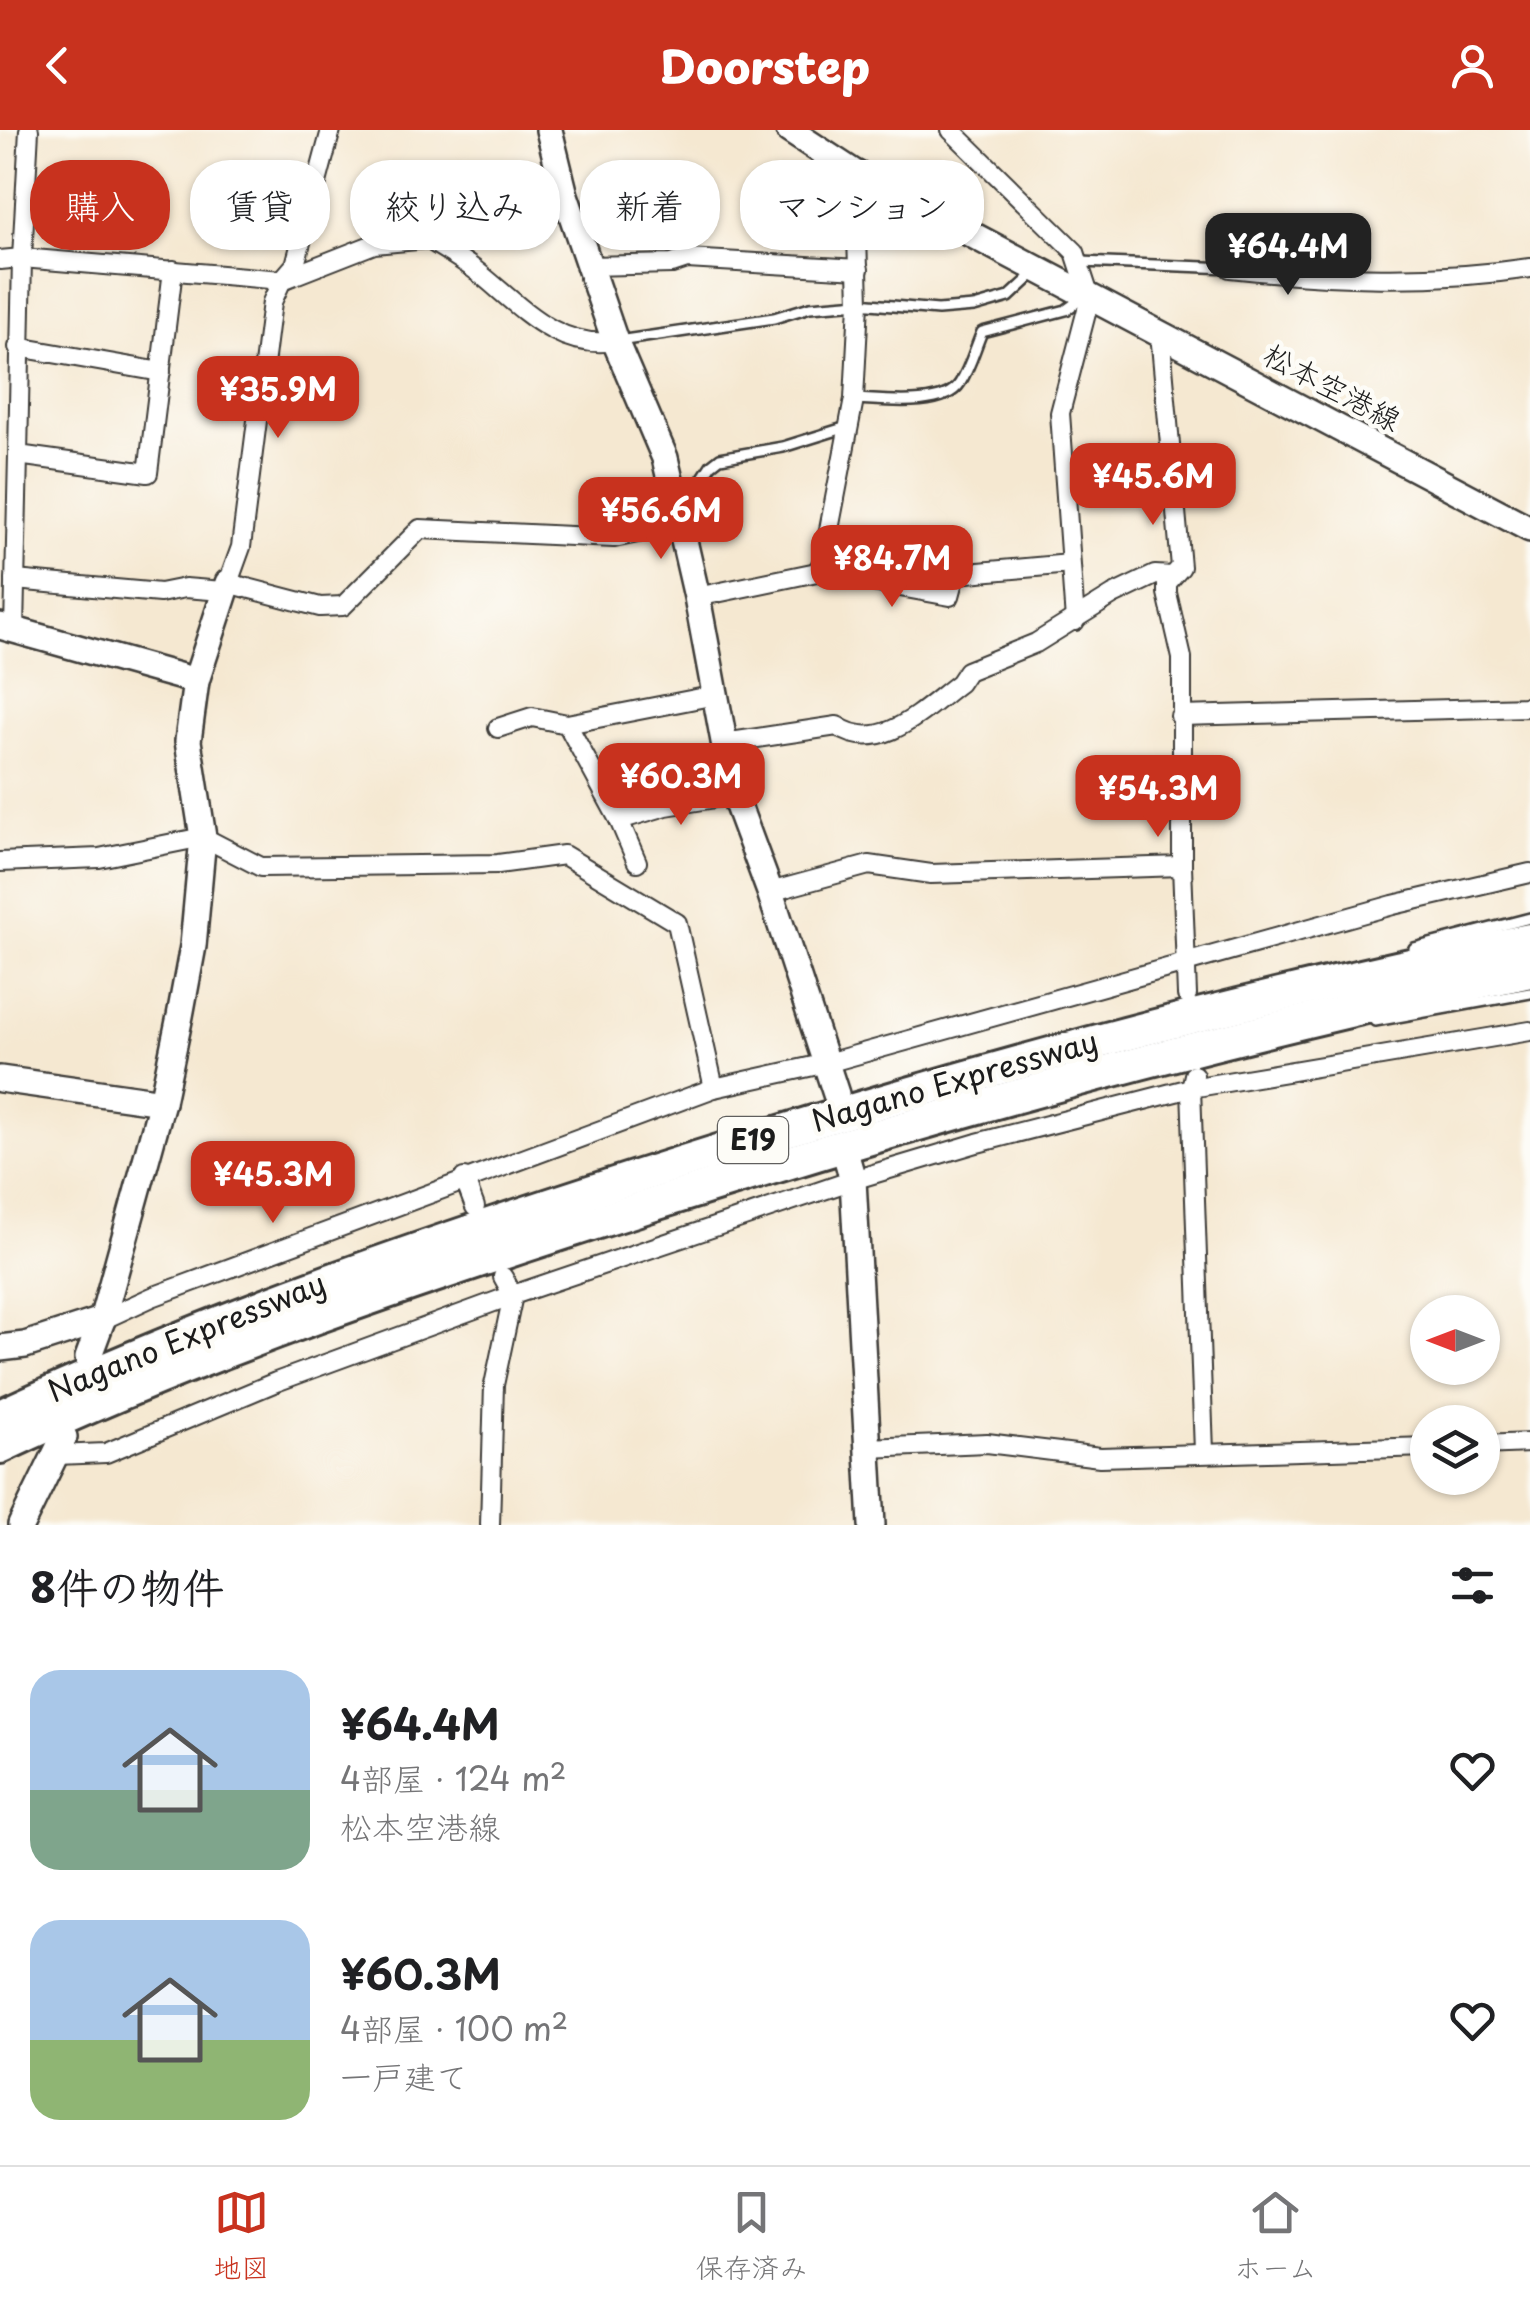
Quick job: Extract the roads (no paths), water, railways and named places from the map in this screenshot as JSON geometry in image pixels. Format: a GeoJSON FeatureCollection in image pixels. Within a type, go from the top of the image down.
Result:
{"type":"FeatureCollection","features":[{"type":"Feature","properties":{"kind":"highway","name":"Nagano Expressway"},"geometry":{"type":"LineString","coordinates":[[0,1416],[212,1324],[540,1208],[917,1091],[1144,1030],[1530,940]]}},
{"type":"Feature","properties":{"kind":"highway","name":"Nagano Expressway"},"geometry":{"type":"LineString","coordinates":[[0,1447],[222,1352],[424,1280],[758,1171],[962,1109],[1111,1070],[1530,971]]}},
{"type":"Feature","properties":{"kind":"street"},"geometry":{"type":"LineString","coordinates":[[30,130],[18,347],[18,455],[8,502],[15,580],[7,628],[196,681]]}},
{"type":"Feature","properties":{"kind":"street"},"geometry":{"type":"LineString","coordinates":[[88,1358],[162,1102],[193,946],[203,837],[188,741],[196,681],[241,547],[272,302],[295,264],[331,130]]}},
{"type":"Feature","properties":{"kind":"street"},"geometry":{"type":"LineString","coordinates":[[549,130],[556,160]]}},
{"type":"Feature","properties":{"kind":"street","name":"松本空港線"},"geometry":{"type":"LineString","coordinates":[[789,130],[835,160]]}},
{"type":"Feature","properties":{"kind":"street"},"geometry":{"type":"LineString","coordinates":[[951,130],[1081,262],[1088,297],[1060,413],[1076,621]]}},
{"type":"Feature","properties":{"kind":"street"},"geometry":{"type":"LineString","coordinates":[[560,180],[615,341],[666,458],[734,795],[836,1094]]}},
{"type":"Feature","properties":{"kind":"street","name":"松本空港線"},"geometry":{"type":"LineString","coordinates":[[984,241],[1530,529]]}},
{"type":"Feature","properties":{"kind":"street"},"geometry":{"type":"LineString","coordinates":[[0,260],[22,258],[282,280],[359,250]]}},
{"type":"Feature","properties":{"kind":"street"},"geometry":{"type":"LineString","coordinates":[[444,250],[530,318],[554,332],[600,344],[615,341]]}},
{"type":"Feature","properties":{"kind":"street"},"geometry":{"type":"LineString","coordinates":[[817,572],[824,561],[854,400],[859,303],[857,250]]}},
{"type":"Feature","properties":{"kind":"street"},"geometry":{"type":"LineString","coordinates":[[589,266],[672,264],[687,259],[858,269]]}},
{"type":"Feature","properties":{"kind":"street"},"geometry":{"type":"LineString","coordinates":[[1230,268],[1308,277],[1423,278],[1482,276],[1530,268]]}},
{"type":"Feature","properties":{"kind":"street"},"geometry":{"type":"LineString","coordinates":[[18,455],[148,473],[173,270]]}},
{"type":"Feature","properties":{"kind":"street"},"geometry":{"type":"LineString","coordinates":[[1160,334],[1181,568],[1172,576],[1166,593],[1182,658],[1182,866],[1187,995]]}},
{"type":"Feature","properties":{"kind":"street"},"geometry":{"type":"LineString","coordinates":[[18,347],[161,372]]}},
{"type":"Feature","properties":{"kind":"street"},"geometry":{"type":"LineString","coordinates":[[15,580],[160,593],[225,587],[320,607],[343,606],[420,529],[614,538],[642,532],[678,514]]}},
{"type":"Feature","properties":{"kind":"street"},"geometry":{"type":"LineString","coordinates":[[697,598],[817,572],[950,596],[956,574],[1070,564]]}},
{"type":"Feature","properties":{"kind":"street"},"geometry":{"type":"LineString","coordinates":[[724,743],[837,726],[851,736],[892,733],[960,683],[967,671],[1036,643],[1113,595],[1154,575],[1172,576]]}},
{"type":"Feature","properties":{"kind":"street"},"geometry":{"type":"LineString","coordinates":[[498,728],[532,717],[566,724],[716,695]]}},
{"type":"Feature","properties":{"kind":"street"},"geometry":{"type":"LineString","coordinates":[[1180,716],[1530,708]]}},
{"type":"Feature","properties":{"kind":"street"},"geometry":{"type":"LineString","coordinates":[[566,724],[619,820],[637,862]]}},
{"type":"Feature","properties":{"kind":"street"},"geometry":{"type":"LineString","coordinates":[[619,820],[666,806],[734,795]]}},
{"type":"Feature","properties":{"kind":"street"},"geometry":{"type":"LineString","coordinates":[[0,862],[99,858],[203,837],[261,868],[498,864],[564,855],[677,923],[714,1088]]}},
{"type":"Feature","properties":{"kind":"street"},"geometry":{"type":"LineString","coordinates":[[770,892],[869,865],[931,874],[1182,866]]}},
{"type":"Feature","properties":{"kind":"street"},"geometry":{"type":"LineString","coordinates":[[0,1348],[24,1345],[102,1320],[152,1297],[464,1178],[714,1088],[828,1063],[1393,905],[1530,873]]}},
{"type":"Feature","properties":{"kind":"street"},"geometry":{"type":"LineString","coordinates":[[21,1525],[60,1446],[106,1453],[276,1382],[850,1170],[977,1143],[1192,1082],[1530,1031]]}},
{"type":"Feature","properties":{"kind":"street"},"geometry":{"type":"LineString","coordinates":[[0,1079],[162,1102]]}},
{"type":"Feature","properties":{"kind":"street"},"geometry":{"type":"LineString","coordinates":[[1192,1082],[1204,1452]]}},
{"type":"Feature","properties":{"kind":"street"},"geometry":{"type":"LineString","coordinates":[[850,1170],[872,1525]]}},
{"type":"Feature","properties":{"kind":"street"},"geometry":{"type":"LineString","coordinates":[[464,1178],[474,1207]]}},
{"type":"Feature","properties":{"kind":"street"},"geometry":{"type":"LineString","coordinates":[[490,1525],[494,1385],[513,1295],[503,1276]]}},
{"type":"Feature","properties":{"kind":"street"},"geometry":{"type":"LineString","coordinates":[[867,1448],[988,1443],[1100,1457],[1410,1447]]}},
{"type":"Feature","properties":{"kind":"street"},"geometry":{"type":"LineString","coordinates":[[1500,1445],[1530,1444]]}},
{"type":"Feature","properties":{"kind":"lane"},"geometry":{"type":"LineString","coordinates":[[1081,262],[1230,268]]}},
{"type":"Feature","properties":{"kind":"lane"},"geometry":{"type":"LineString","coordinates":[[615,341],[774,318],[810,307],[859,303],[938,310],[974,307],[1009,297],[1039,270]]}},
{"type":"Feature","properties":{"kind":"lane"},"geometry":{"type":"LineString","coordinates":[[854,400],[944,397],[959,387],[982,332],[1066,310],[1088,297]]}},
{"type":"Feature","properties":{"kind":"lane"},"geometry":{"type":"LineString","coordinates":[[678,514],[710,465],[720,458],[783,447],[848,426]]}},
{"type":"Feature","properties":{"kind":"lane"},"geometry":{"type":"LineString","coordinates":[[1411,949],[1530,918]]}},
{"type":"Feature","properties":{"kind":"lane"},"geometry":{"type":"LineString","coordinates":[[1144,1030],[1216,1002],[1320,973]]}},
{"type":"Feature","properties":{"kind":"lane"},"geometry":{"type":"LineString","coordinates":[[1358,1024],[1530,993]]}},
{"type":"Feature","properties":{"kind":"lane"},"geometry":{"type":"LineString","coordinates":[[1111,1070],[1179,1061],[1284,1039]]}}]}
